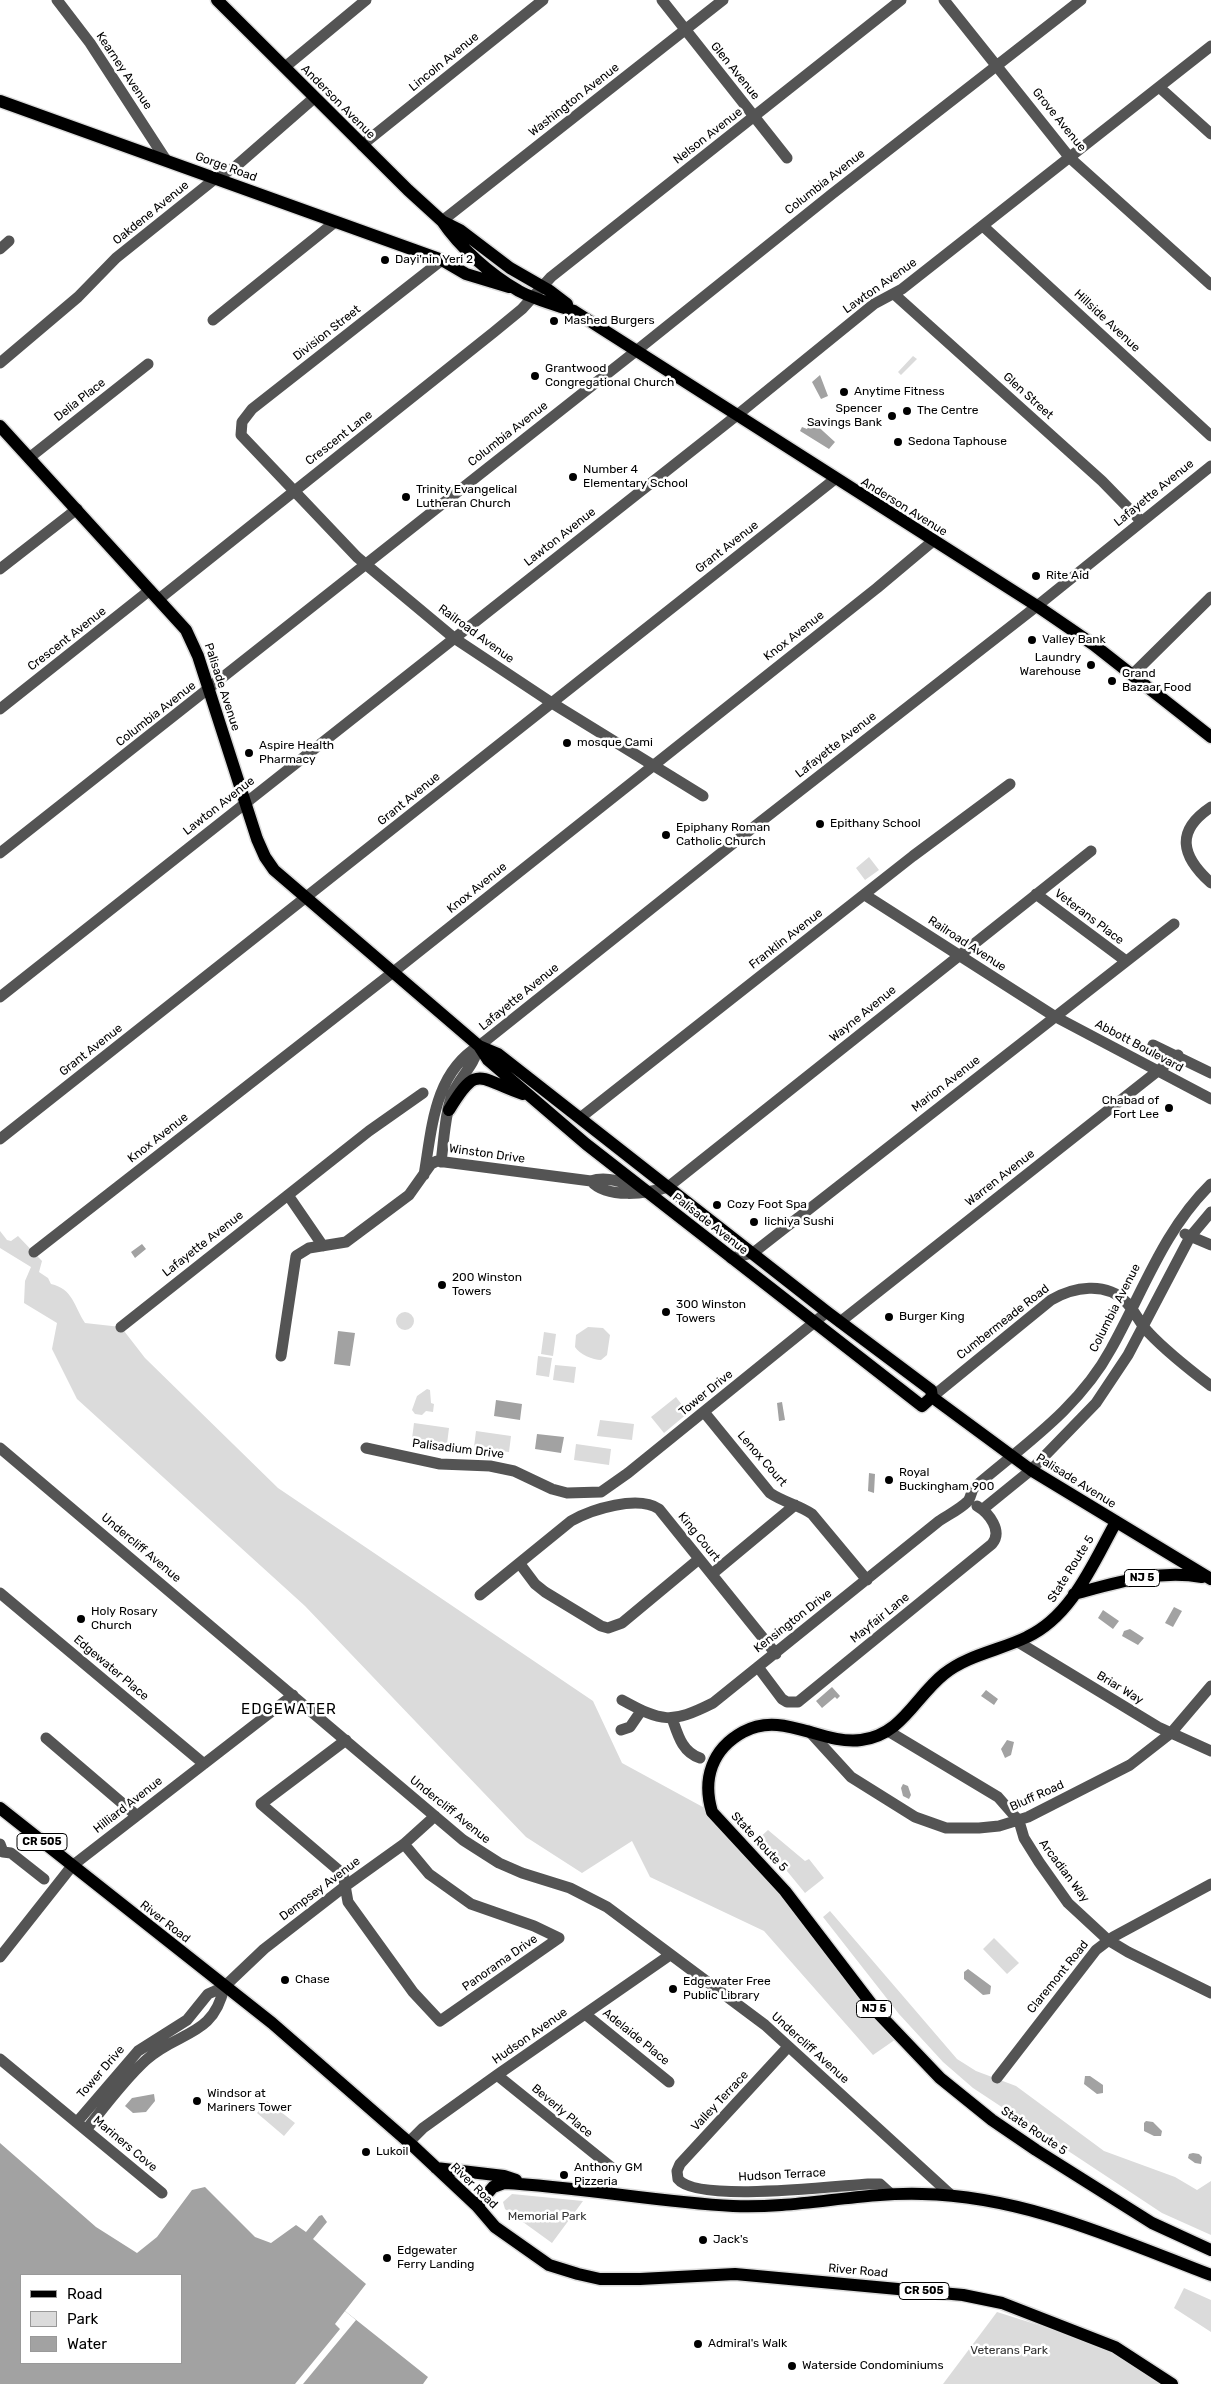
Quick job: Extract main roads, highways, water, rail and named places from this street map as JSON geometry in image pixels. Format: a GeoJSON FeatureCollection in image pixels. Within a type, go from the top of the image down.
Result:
{"type":"FeatureCollection","features":[{"type":"Feature","properties":{"kind":"main road","name":"Anderson Avenue"},"geometry":{"type":"LineString","coordinates":[[217,0],[314,98],[442,221],[452,236],[485,266],[520,291],[538,291]]}},
{"type":"Feature","properties":{"kind":"main road","name":"Gorge Road"},"geometry":{"type":"LineString","coordinates":[[0,101],[442,260],[466,274],[520,291]]}},
{"type":"Feature","properties":{"kind":"main road","name":"Anderson Avenue"},"geometry":{"type":"LineString","coordinates":[[442,221],[460,230],[538,291],[636,351],[933,542],[1037,606],[1094,645],[1211,736]]}},
{"type":"Feature","properties":{"kind":"main road","name":"Gorge Road"},"geometry":{"type":"LineString","coordinates":[[442,260],[510,268]]}},
{"type":"Feature","properties":{"kind":"main road","name":"Palisade Avenue"},"geometry":{"type":"LineString","coordinates":[[1,428],[177,618],[193,641],[245,803],[265,857],[274,870],[479,1046],[498,1054],[826,1312],[931,1390],[932,1397],[1031,1470],[1211,1579]]}},
{"type":"Feature","properties":{"kind":"main road","name":"Palisade Avenue"},"geometry":{"type":"LineString","coordinates":[[479,1046],[488,1060],[649,1194],[815,1321],[922,1406],[932,1397]]}},
{"type":"Feature","properties":{"kind":"main road"},"geometry":{"type":"LineString","coordinates":[[449,1110],[464,1086],[474,1079],[489,1080],[533,1099],[550,1103],[570,1120],[580,1118]]}},
{"type":"Feature","properties":{"kind":"main road","name":"State Route 5"},"geometry":{"type":"LineString","coordinates":[[1116,1522],[1074,1594],[1054,1619],[1042,1629],[1018,1642],[960,1664],[946,1672],[935,1682],[905,1718],[888,1731],[863,1740],[835,1740],[781,1724],[768,1724],[745,1730],[732,1738],[722,1748],[710,1770],[707,1783],[708,1799],[712,1812],[785,1891],[879,2014],[940,2078],[992,2120],[1036,2150],[1152,2223],[1211,2250]]}},
{"type":"Feature","properties":{"kind":"main road","name":"NJ 5"},"geometry":{"type":"LineString","coordinates":[[1074,1594],[1125,1580],[1174,1574],[1190,1574],[1211,1579]]}},
{"type":"Feature","properties":{"kind":"main road","name":"River Road"},"geometry":{"type":"LineString","coordinates":[[0,1808],[272,2022],[408,2142],[477,2206],[495,2227],[528,2252],[549,2264],[600,2279],[736,2274],[963,2295],[1002,2304],[1115,2347],[1172,2384]]}},
{"type":"Feature","properties":{"kind":"main road"},"geometry":{"type":"LineString","coordinates":[[436,2168],[504,2176],[530,2185]]}},
{"type":"Feature","properties":{"kind":"main road"},"geometry":{"type":"LineString","coordinates":[[477,2206],[492,2187],[504,2184],[733,2206],[890,2194],[951,2195],[1008,2204],[1053,2215],[1211,2275]]}},
{"type":"Feature","properties":{"kind":"water"},"geometry":{"type":"Polygon","coordinates":[[[820,375],[828,396],[821,399],[812,382],[820,375]]]}},
{"type":"Feature","properties":{"kind":"water"},"geometry":{"type":"Polygon","coordinates":[[[812,421],[835,442],[829,449],[800,431],[802,427],[807,429],[812,421]]]}},
{"type":"Feature","properties":{"kind":"water"},"geometry":{"type":"Polygon","coordinates":[[[142,1244],[146,1249],[135,1258],[131,1252],[142,1244]]]}},
{"type":"Feature","properties":{"kind":"water"},"geometry":{"type":"Polygon","coordinates":[[[338,1331],[355,1333],[350,1366],[334,1364],[338,1331]]]}},
{"type":"Feature","properties":{"kind":"water"},"geometry":{"type":"Polygon","coordinates":[[[496,1400],[522,1404],[520,1420],[494,1416],[496,1400]]]}},
{"type":"Feature","properties":{"kind":"water"},"geometry":{"type":"Polygon","coordinates":[[[782,1402],[785,1420],[779,1421],[777,1403],[782,1402]]]}},
{"type":"Feature","properties":{"kind":"water"},"geometry":{"type":"Polygon","coordinates":[[[537,1434],[564,1437],[561,1453],[535,1449],[537,1434]]]}},
{"type":"Feature","properties":{"kind":"water"},"geometry":{"type":"Polygon","coordinates":[[[869,1473],[875,1474],[874,1493],[868,1491],[869,1473]]]}},
{"type":"Feature","properties":{"kind":"water"},"geometry":{"type":"Polygon","coordinates":[[[1174,1607],[1182,1611],[1173,1627],[1165,1623],[1174,1607]]]}},
{"type":"Feature","properties":{"kind":"water"},"geometry":{"type":"Polygon","coordinates":[[[1103,1610],[1119,1621],[1113,1629],[1098,1618],[1103,1610]]]}},
{"type":"Feature","properties":{"kind":"water"},"geometry":{"type":"Polygon","coordinates":[[[1130,1629],[1144,1638],[1138,1645],[1122,1636],[1124,1631],[1130,1629]]]}},
{"type":"Feature","properties":{"kind":"water"},"geometry":{"type":"Polygon","coordinates":[[[832,1687],[840,1696],[837,1699],[835,1697],[822,1708],[816,1701],[832,1687]]]}},
{"type":"Feature","properties":{"kind":"water"},"geometry":{"type":"Polygon","coordinates":[[[986,1690],[998,1699],[994,1705],[981,1696],[986,1690]]]}},
{"type":"Feature","properties":{"kind":"water"},"geometry":{"type":"Polygon","coordinates":[[[1007,1740],[1014,1742],[1011,1755],[1005,1758],[1001,1749],[1007,1740]]]}},
{"type":"Feature","properties":{"kind":"water"},"geometry":{"type":"Polygon","coordinates":[[[903,1784],[908,1786],[911,1795],[909,1799],[903,1796],[901,1788],[903,1784]]]}},
{"type":"Feature","properties":{"kind":"water"},"geometry":{"type":"Polygon","coordinates":[[[968,1969],[991,1986],[990,1994],[983,1995],[964,1979],[964,1972],[968,1969]]]}},
{"type":"Feature","properties":{"kind":"water"},"geometry":{"type":"Polygon","coordinates":[[[1085,2076],[1090,2076],[1103,2085],[1103,2093],[1097,2094],[1084,2084],[1085,2076]]]}},
{"type":"Feature","properties":{"kind":"water"},"geometry":{"type":"Polygon","coordinates":[[[154,2094],[155,2101],[146,2112],[133,2113],[125,2106],[132,2098],[154,2094]]]}},
{"type":"Feature","properties":{"kind":"water"},"geometry":{"type":"Polygon","coordinates":[[[1146,2121],[1153,2122],[1162,2131],[1161,2136],[1154,2136],[1144,2131],[1144,2123],[1146,2121]]]}},
{"type":"Feature","properties":{"kind":"water"},"geometry":{"type":"Polygon","coordinates":[[[0,2143],[96,2227],[137,2253],[157,2237],[192,2190],[205,2187],[255,2237],[271,2243],[296,2225],[306,2232],[322,2215],[327,2222],[313,2239],[366,2284],[345,2311],[428,2377],[423,2384],[0,2384],[0,2143]]]}},
{"type":"Feature","properties":{"kind":"water"},"geometry":{"type":"Polygon","coordinates":[[[1189,2154],[1199,2154],[1202,2157],[1201,2164],[1195,2163],[1188,2158],[1189,2154]]]}},
{"type":"Feature","properties":{"kind":"place","name":"Dayi'nin Yeri 2"},"geometry":{"type":"Point","coordinates":[385,260]}},
{"type":"Feature","properties":{"kind":"place","name":"Mashed Burgers"},"geometry":{"type":"Point","coordinates":[554,321]}},
{"type":"Feature","properties":{"kind":"place","name":"Grantwood Congregational Church"},"geometry":{"type":"Point","coordinates":[535,376]}},
{"type":"Feature","properties":{"kind":"place","name":"Anytime Fitness"},"geometry":{"type":"Point","coordinates":[844,392]}},
{"type":"Feature","properties":{"kind":"place","name":"The Centre"},"geometry":{"type":"Point","coordinates":[907,411]}},
{"type":"Feature","properties":{"kind":"place","name":"Spencer Savings Bank"},"geometry":{"type":"Point","coordinates":[892,416]}},
{"type":"Feature","properties":{"kind":"place","name":"Sedona Taphouse"},"geometry":{"type":"Point","coordinates":[898,442]}},
{"type":"Feature","properties":{"kind":"place","name":"Number 4 Elementary School"},"geometry":{"type":"Point","coordinates":[573,477]}},
{"type":"Feature","properties":{"kind":"place","name":"Trinity Evangelical Lutheran Church"},"geometry":{"type":"Point","coordinates":[406,497]}},
{"type":"Feature","properties":{"kind":"place","name":"Rite Aid"},"geometry":{"type":"Point","coordinates":[1036,576]}},
{"type":"Feature","properties":{"kind":"place","name":"Valley Bank"},"geometry":{"type":"Point","coordinates":[1032,640]}},
{"type":"Feature","properties":{"kind":"place","name":"Laundry Warehouse"},"geometry":{"type":"Point","coordinates":[1091,665]}},
{"type":"Feature","properties":{"kind":"place","name":"Grand Bazaar Food"},"geometry":{"type":"Point","coordinates":[1112,681]}},
{"type":"Feature","properties":{"kind":"place","name":"mosque Cami"},"geometry":{"type":"Point","coordinates":[567,743]}},
{"type":"Feature","properties":{"kind":"place","name":"Aspire Health Pharmacy"},"geometry":{"type":"Point","coordinates":[249,753]}},
{"type":"Feature","properties":{"kind":"place","name":"Epithany School"},"geometry":{"type":"Point","coordinates":[820,824]}},
{"type":"Feature","properties":{"kind":"place","name":"Epiphany Roman Catholic Church"},"geometry":{"type":"Point","coordinates":[666,835]}},
{"type":"Feature","properties":{"kind":"place","name":"Chabad of Fort Lee"},"geometry":{"type":"Point","coordinates":[1169,1108]}},
{"type":"Feature","properties":{"kind":"place","name":"Cozy Foot Spa"},"geometry":{"type":"Point","coordinates":[717,1205]}},
{"type":"Feature","properties":{"kind":"place","name":"Iichiya Sushi"},"geometry":{"type":"Point","coordinates":[754,1222]}},
{"type":"Feature","properties":{"kind":"place","name":"200 Winston Towers"},"geometry":{"type":"Point","coordinates":[442,1285]}},
{"type":"Feature","properties":{"kind":"place","name":"300 Winston Towers"},"geometry":{"type":"Point","coordinates":[666,1312]}},
{"type":"Feature","properties":{"kind":"place","name":"Burger King"},"geometry":{"type":"Point","coordinates":[889,1317]}},
{"type":"Feature","properties":{"kind":"place","name":"Royal Buckingham 900"},"geometry":{"type":"Point","coordinates":[889,1480]}},
{"type":"Feature","properties":{"kind":"place","name":"Holy Rosary Church"},"geometry":{"type":"Point","coordinates":[81,1619]}},
{"type":"Feature","properties":{"kind":"place","name":"Chase"},"geometry":{"type":"Point","coordinates":[285,1980]}},
{"type":"Feature","properties":{"kind":"place","name":"Edgewater Free Public Library"},"geometry":{"type":"Point","coordinates":[673,1989]}},
{"type":"Feature","properties":{"kind":"place","name":"Windsor at Mariners Tower"},"geometry":{"type":"Point","coordinates":[197,2101]}},
{"type":"Feature","properties":{"kind":"place","name":"Lukoil"},"geometry":{"type":"Point","coordinates":[366,2152]}},
{"type":"Feature","properties":{"kind":"place","name":"Anthony GM Pizzeria"},"geometry":{"type":"Point","coordinates":[564,2175]}},
{"type":"Feature","properties":{"kind":"place","name":"Jack's"},"geometry":{"type":"Point","coordinates":[703,2240]}},
{"type":"Feature","properties":{"kind":"place","name":"Edgewater Ferry Landing"},"geometry":{"type":"Point","coordinates":[387,2258]}},
{"type":"Feature","properties":{"kind":"place","name":"Admiral's Walk"},"geometry":{"type":"Point","coordinates":[698,2344]}},
{"type":"Feature","properties":{"kind":"place","name":"Waterside Condominiums"},"geometry":{"type":"Point","coordinates":[792,2366]}},
{"type":"Feature","properties":{"kind":"district","name":"EDGEWATER"},"geometry":{"type":"Point","coordinates":[289,1710]}},
{"type":"Feature","properties":{"kind":"park label","name":"Memorial Park"},"geometry":{"type":"Point","coordinates":[547,2217]}},
{"type":"Feature","properties":{"kind":"park label","name":"Veterans Park"},"geometry":{"type":"Point","coordinates":[1009,2351]}}]}
